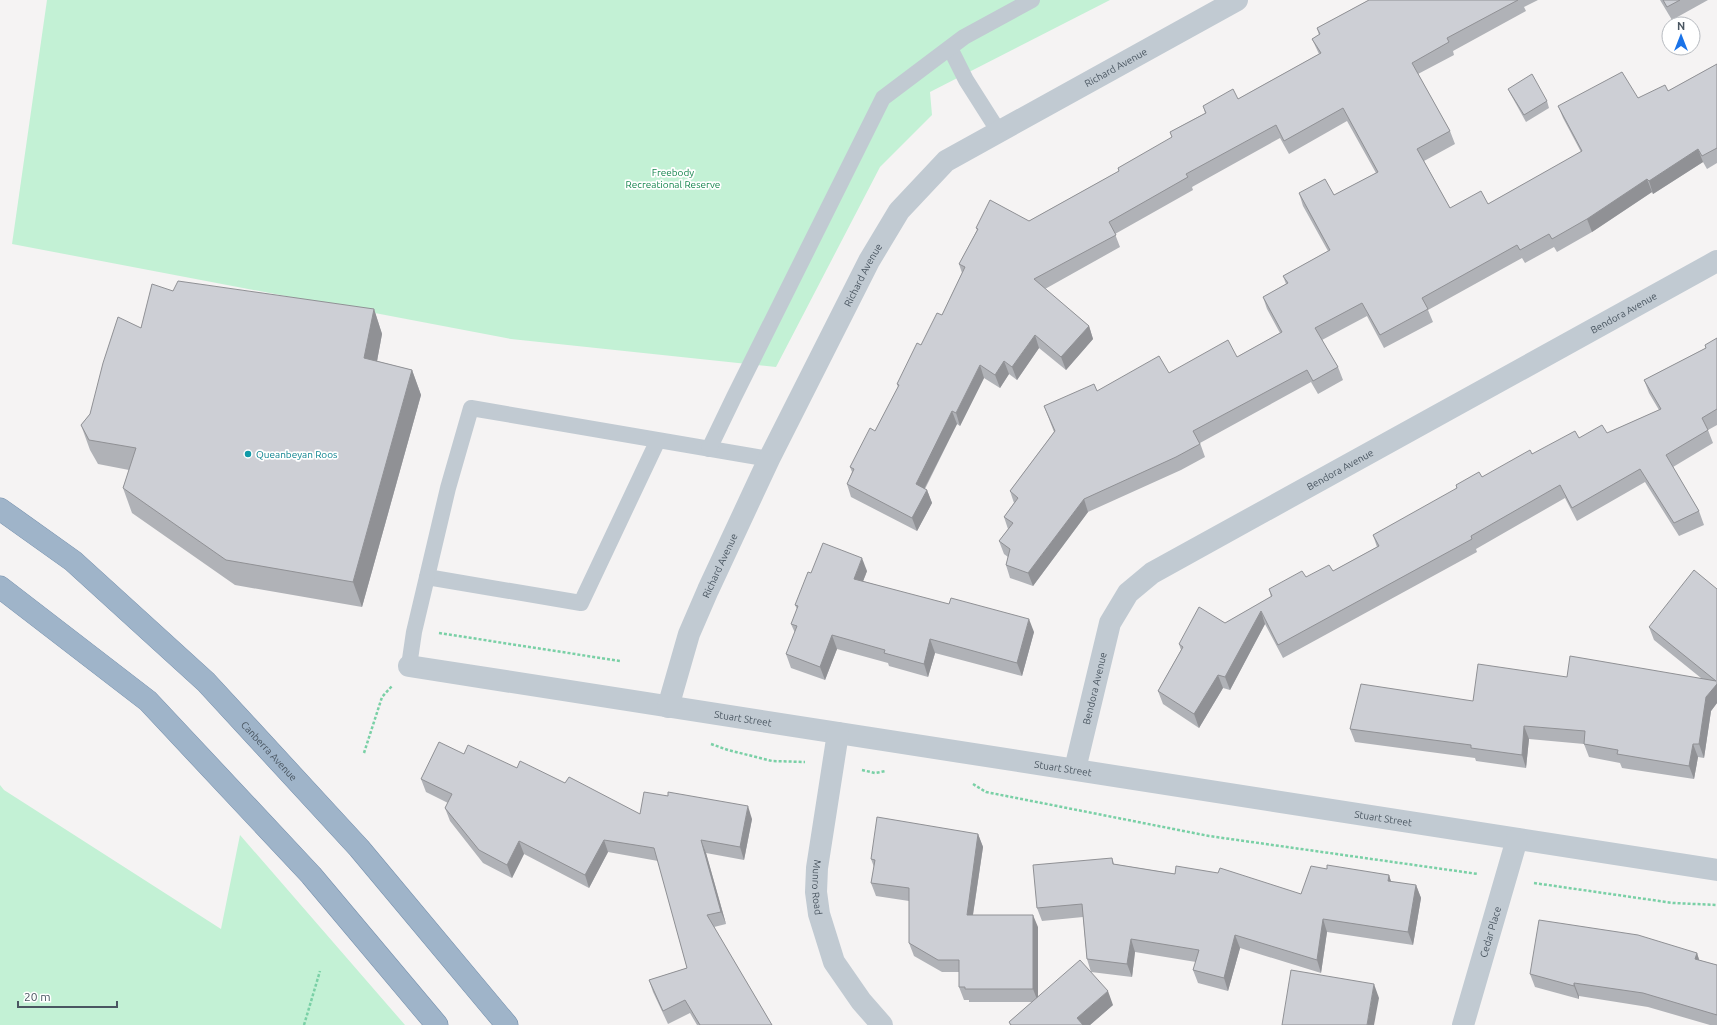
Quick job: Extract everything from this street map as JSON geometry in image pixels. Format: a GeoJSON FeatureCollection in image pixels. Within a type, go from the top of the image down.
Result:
{"type":"FeatureCollection","features":[{"type":"Feature","properties":{"kind":"highway","name":"Canberra Avenue"},"geometry":{"type":"LineString","coordinates":[[0,509],[73,561],[206,682],[359,848],[507,1025]]}},
{"type":"Feature","properties":{"kind":"highway"},"geometry":{"type":"LineString","coordinates":[[0,587],[148,701],[311,875],[437,1025]]}},
{"type":"Feature","properties":{"kind":"street","name":"Richard Avenue"},"geometry":{"type":"LineString","coordinates":[[668,707],[689,634],[769,459],[869,261],[899,211],[946,161],[1237,0]]}},
{"type":"Feature","properties":{"kind":"street","name":"Bendora Avenue"},"geometry":{"type":"LineString","coordinates":[[1076,769],[1110,623],[1128,593],[1152,573],[1717,261]]}},
{"type":"Feature","properties":{"kind":"street","name":"Stuart Street"},"geometry":{"type":"LineString","coordinates":[[410,666],[1717,870]]}},
{"type":"Feature","properties":{"kind":"street","name":"Munro Road"},"geometry":{"type":"LineString","coordinates":[[838,733],[817,868],[816,892],[819,914],[834,962],[861,1001],[882,1025]]}},
{"type":"Feature","properties":{"kind":"street","name":"Cedar Place"},"geometry":{"type":"LineString","coordinates":[[1463,1025],[1517,839]]}},
{"type":"Feature","properties":{"kind":"lane"},"geometry":{"type":"LineString","coordinates":[[709,449],[882,98],[964,37],[1032,0]]}},
{"type":"Feature","properties":{"kind":"lane"},"geometry":{"type":"LineString","coordinates":[[950,48],[966,80],[999,132]]}},
{"type":"Feature","properties":{"kind":"lane"},"geometry":{"type":"LineString","coordinates":[[410,666],[415,629],[448,488],[471,408],[769,459]]}},
{"type":"Feature","properties":{"kind":"lane"},"geometry":{"type":"LineString","coordinates":[[427,577],[581,603],[658,440]]}},
{"type":"Feature","properties":{"kind":"path"},"geometry":{"type":"LineString","coordinates":[[415,629],[620,661]]}},
{"type":"Feature","properties":{"kind":"path"},"geometry":{"type":"LineString","coordinates":[[364,754],[382,698],[410,666]]}},
{"type":"Feature","properties":{"kind":"path"},"geometry":{"type":"LineString","coordinates":[[708,743],[728,750],[772,761],[833,764],[875,773],[893,769]]}},
{"type":"Feature","properties":{"kind":"path"},"geometry":{"type":"LineString","coordinates":[[970,782],[986,792],[1210,836],[1505,878],[1547,886],[1673,903],[1717,905]]}},
{"type":"Feature","properties":{"kind":"path"},"geometry":{"type":"LineString","coordinates":[[304,1025],[320,971]]}},
{"type":"Feature","properties":{"kind":"green space","name":"Freebody Recreational Reserve"},"geometry":{"type":"Polygon","coordinates":[[[47,0],[1110,0],[930,92],[932,115],[880,167],[776,367],[511,339],[12,244],[47,0]]]}},
{"type":"Feature","properties":{"kind":"green space"},"geometry":{"type":"Polygon","coordinates":[[[0,785],[4,790],[221,929],[240,835],[405,1025],[0,1025],[0,785]]]}},
{"type":"Feature","properties":{"kind":"building"},"geometry":{"type":"Polygon","coordinates":[[[1369,0],[1518,0],[1447,38],[1449,42],[1412,63],[1450,131],[1417,149],[1450,208],[1481,191],[1488,204],[1582,151],[1558,106],[1622,72],[1638,98],[1665,85],[1668,91],[1717,64],[1717,148],[1702,156],[1698,149],[1649,181],[1647,179],[1587,219],[1552,239],[1549,234],[1520,250],[1517,245],[1422,298],[1428,309],[1380,335],[1362,303],[1315,328],[1338,367],[1313,381],[1307,370],[1193,431],[1200,444],[1176,457],[1084,499],[1028,573],[1006,565],[1010,549],[999,541],[1013,523],[1004,517],[1018,498],[1010,491],[1055,431],[1044,406],[1094,384],[1097,391],[1159,356],[1169,373],[1228,340],[1237,357],[1282,332],[1263,297],[1288,283],[1283,276],[1330,250],[1299,193],[1325,179],[1334,195],[1378,172],[1343,108],[1284,141],[1276,125],[1186,174],[1188,177],[1109,222],[1116,235],[1034,279],[1089,326],[1061,357],[1035,335],[1012,367],[1004,361],[995,375],[980,365],[956,413],[952,411],[916,484],[927,490],[912,518],[847,484],[854,469],[850,467],[870,428],[875,431],[899,385],[897,384],[917,343],[921,345],[937,313],[942,315],[965,267],[959,264],[978,229],[976,228],[990,200],[1029,221],[1119,171],[1118,168],[1172,137],[1170,132],[1206,113],[1203,106],[1233,89],[1238,99],[1321,53],[1312,39],[1320,34],[1317,28],[1369,0]]]}},
{"type":"Feature","properties":{"kind":"building"},"geometry":{"type":"Polygon","coordinates":[[[1663,0],[1680,0],[1667,7],[1663,0]]]}},
{"type":"Feature","properties":{"kind":"building"},"geometry":{"type":"Polygon","coordinates":[[[1532,74],[1547,101],[1524,115],[1508,89],[1532,74]]]}},
{"type":"Feature","properties":{"kind":"building","name":"Queanbeyan Roos"},"geometry":{"type":"Polygon","coordinates":[[[178,281],[374,309],[364,358],[412,370],[353,582],[226,560],[123,488],[136,448],[89,440],[81,425],[90,414],[103,363],[118,317],[141,328],[152,284],[173,291],[178,281]]]}},
{"type":"Feature","properties":{"kind":"building"},"geometry":{"type":"Polygon","coordinates":[[[1717,338],[1717,409],[1702,418],[1708,430],[1666,455],[1699,511],[1674,523],[1640,469],[1572,508],[1560,485],[1471,536],[1472,539],[1278,645],[1261,611],[1225,677],[1218,675],[1194,714],[1158,691],[1183,647],[1179,644],[1199,607],[1225,623],[1272,596],[1269,589],[1302,571],[1306,577],[1329,565],[1333,571],[1379,546],[1373,535],[1457,488],[1456,485],[1479,472],[1482,477],[1530,450],[1532,454],[1575,431],[1579,438],[1602,425],[1607,433],[1661,409],[1644,380],[1706,348],[1705,345],[1717,338]]]}},
{"type":"Feature","properties":{"kind":"building"},"geometry":{"type":"Polygon","coordinates":[[[823,543],[862,558],[854,579],[949,604],[951,598],[1029,619],[1017,663],[930,639],[924,664],[884,653],[885,650],[832,635],[820,667],[786,654],[797,626],[791,624],[798,606],[795,605],[808,572],[811,573],[823,543]]]}},
{"type":"Feature","properties":{"kind":"building"},"geometry":{"type":"Polygon","coordinates":[[[1694,570],[1717,589],[1717,684],[1706,697],[1699,744],[1693,744],[1689,766],[1617,754],[1618,750],[1584,744],[1585,731],[1524,726],[1522,755],[1471,748],[1471,745],[1350,729],[1361,684],[1473,701],[1478,664],[1567,677],[1570,656],[1716,681],[1649,627],[1694,570]]]}},
{"type":"Feature","properties":{"kind":"building"},"geometry":{"type":"Polygon","coordinates":[[[439,742],[464,754],[468,745],[517,768],[520,761],[565,783],[569,777],[640,814],[644,792],[668,796],[668,792],[748,806],[740,847],[701,840],[721,912],[707,915],[772,1025],[700,1025],[685,1000],[663,1011],[649,980],[687,968],[654,848],[604,840],[585,875],[519,841],[507,865],[479,850],[445,808],[452,794],[421,779],[439,742]]]}},
{"type":"Feature","properties":{"kind":"building"},"geometry":{"type":"Polygon","coordinates":[[[877,817],[978,834],[967,915],[1033,915],[1033,989],[965,989],[965,987],[959,987],[959,960],[938,960],[909,943],[909,888],[871,883],[875,860],[871,859],[877,817]]]}},
{"type":"Feature","properties":{"kind":"building"},"geometry":{"type":"Polygon","coordinates":[[[1112,858],[1113,864],[1175,874],[1176,866],[1218,873],[1220,868],[1301,894],[1311,866],[1327,869],[1327,865],[1389,875],[1388,881],[1416,885],[1408,932],[1323,919],[1317,960],[1235,935],[1224,978],[1193,970],[1199,950],[1131,939],[1127,964],[1087,959],[1082,904],[1037,908],[1033,865],[1112,858]]]}},
{"type":"Feature","properties":{"kind":"building"},"geometry":{"type":"Polygon","coordinates":[[[1539,920],[1638,935],[1697,953],[1695,959],[1717,965],[1717,1015],[1643,993],[1574,983],[1574,986],[1530,974],[1539,920]]]}},
{"type":"Feature","properties":{"kind":"building"},"geometry":{"type":"Polygon","coordinates":[[[1080,960],[1108,991],[1077,1018],[1083,1025],[1011,1025],[1009,1022],[1080,960]]]}},
{"type":"Feature","properties":{"kind":"building"},"geometry":{"type":"Polygon","coordinates":[[[1291,970],[1374,984],[1367,1025],[1282,1025],[1291,970]]]}},
{"type":"Feature","properties":{"kind":"place","name":"Queanbeyan Roos"},"geometry":{"type":"Point","coordinates":[248,454]}}]}
